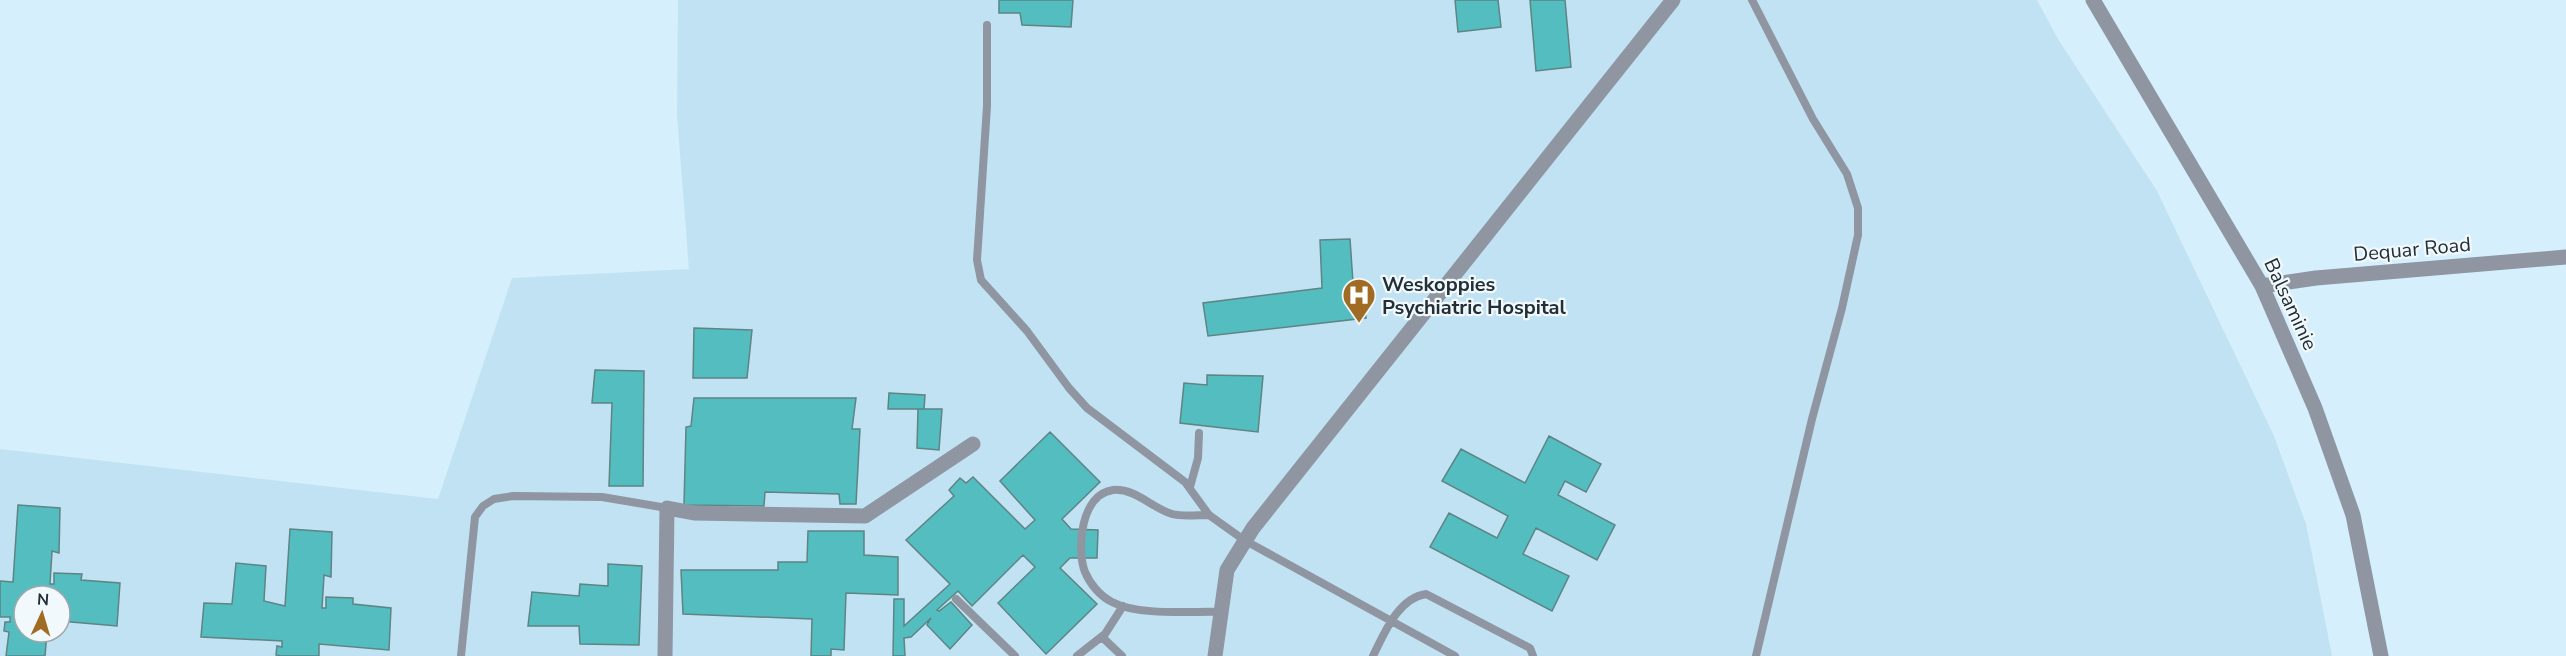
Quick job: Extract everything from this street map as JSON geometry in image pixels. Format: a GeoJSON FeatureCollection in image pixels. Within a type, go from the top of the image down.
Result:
{"type":"FeatureCollection","features":[{"type":"Feature","properties":{"kind":"street"},"geometry":{"type":"LineString","coordinates":[[1215,656],[1227,570],[1244,540],[1673,0]]}},
{"type":"Feature","properties":{"kind":"street","name":"Balsaminie"},"geometry":{"type":"LineString","coordinates":[[2093,0],[2262,286],[2315,408],[2353,515],[2381,656]]}},
{"type":"Feature","properties":{"kind":"street","name":"Dequar Road"},"geometry":{"type":"LineString","coordinates":[[2262,286],[2316,278],[2566,257]]}},
{"type":"Feature","properties":{"kind":"street"},"geometry":{"type":"LineString","coordinates":[[665,656],[667,508],[714,514],[865,516],[973,444]]}},
{"type":"Feature","properties":{"kind":"lane"},"geometry":{"type":"LineString","coordinates":[[1752,0],[1813,119],[1847,174],[1858,208],[1858,235],[1842,308],[1812,419],[1756,656]]}},
{"type":"Feature","properties":{"kind":"lane"},"geometry":{"type":"LineString","coordinates":[[987,25],[987,106],[977,248],[977,269],[981,280],[1027,331],[1087,408],[1190,487],[1209,515],[1244,540],[1455,656]]}},
{"type":"Feature","properties":{"kind":"lane"},"geometry":{"type":"LineString","coordinates":[[1190,487],[1198,458],[1199,433]]}},
{"type":"Feature","properties":{"kind":"lane"},"geometry":{"type":"LineString","coordinates":[[1209,515],[1173,514],[1138,496],[1117,490],[1102,493],[1091,503],[1083,530],[1083,565],[1090,583],[1112,602],[1123,606],[1221,612]]}},
{"type":"Feature","properties":{"kind":"lane"},"geometry":{"type":"LineString","coordinates":[[461,656],[475,517],[483,506],[494,499],[513,496],[591,497],[647,503],[667,508]]}},
{"type":"Feature","properties":{"kind":"lane"},"geometry":{"type":"LineString","coordinates":[[1372,656],[1390,622],[1415,596],[1426,594],[1530,648],[1533,656]]}},
{"type":"Feature","properties":{"kind":"lane"},"geometry":{"type":"LineString","coordinates":[[956,599],[1015,656]]}},
{"type":"Feature","properties":{"kind":"lane"},"geometry":{"type":"LineString","coordinates":[[1077,656],[1102,637],[1117,620],[1123,606]]}},
{"type":"Feature","properties":{"kind":"lane"},"geometry":{"type":"LineString","coordinates":[[1102,637],[1122,656]]}},
{"type":"Feature","properties":{"kind":"shaded area","name":"Weskoppies Psychiatric Hospital"},"geometry":{"type":"Polygon","coordinates":[[[678,0],[2037,0],[2058,39],[2157,191],[2274,436],[2306,524],[2332,656],[0,656],[0,449],[438,499],[512,278],[689,269],[677,114],[678,0]]]}},
{"type":"Feature","properties":{"kind":"building"},"geometry":{"type":"Polygon","coordinates":[[[999,0],[1073,0],[1071,27],[1022,25],[1020,13],[999,13],[999,0]]]}},
{"type":"Feature","properties":{"kind":"building"},"geometry":{"type":"Polygon","coordinates":[[[1455,0],[1498,0],[1501,27],[1458,32],[1455,0]]]}},
{"type":"Feature","properties":{"kind":"building"},"geometry":{"type":"Polygon","coordinates":[[[1530,0],[1565,0],[1571,67],[1536,71],[1530,0]]]}},
{"type":"Feature","properties":{"kind":"building"},"geometry":{"type":"Polygon","coordinates":[[[1350,239],[1354,297],[1364,299],[1366,318],[1208,336],[1203,303],[1322,288],[1320,240],[1350,239]]]}},
{"type":"Feature","properties":{"kind":"building"},"geometry":{"type":"Polygon","coordinates":[[[694,328],[752,330],[747,378],[693,378],[694,328]]]}},
{"type":"Feature","properties":{"kind":"building"},"geometry":{"type":"Polygon","coordinates":[[[595,370],[644,371],[643,486],[609,486],[612,403],[592,403],[595,370]]]}},
{"type":"Feature","properties":{"kind":"building"},"geometry":{"type":"Polygon","coordinates":[[[1207,375],[1263,376],[1258,432],[1180,423],[1184,383],[1207,385],[1207,375]]]}},
{"type":"Feature","properties":{"kind":"building"},"geometry":{"type":"Polygon","coordinates":[[[889,393],[925,395],[924,409],[888,409],[889,393]]]}},
{"type":"Feature","properties":{"kind":"building"},"geometry":{"type":"Polygon","coordinates":[[[694,398],[856,398],[852,429],[860,429],[856,504],[840,504],[839,494],[765,492],[764,506],[684,505],[686,427],[691,426],[694,398]]]}},
{"type":"Feature","properties":{"kind":"building"},"geometry":{"type":"Polygon","coordinates":[[[918,409],[942,409],[939,450],[917,448],[918,409]]]}},
{"type":"Feature","properties":{"kind":"building"},"geometry":{"type":"Polygon","coordinates":[[[1050,432],[1100,482],[1062,519],[1071,529],[1098,530],[1097,558],[1070,558],[1060,568],[1097,604],[1046,654],[998,603],[1035,567],[1023,555],[972,606],[958,591],[937,610],[939,611],[951,602],[972,625],[950,649],[927,625],[931,618],[911,637],[904,638],[905,656],[893,656],[894,599],[904,599],[904,626],[950,584],[906,540],[954,496],[949,490],[960,478],[966,483],[973,477],[1025,529],[1035,520],[1000,481],[1050,432]]]}},
{"type":"Feature","properties":{"kind":"building"},"geometry":{"type":"Polygon","coordinates":[[[1549,436],[1601,464],[1586,492],[1565,481],[1558,495],[1615,525],[1597,560],[1536,528],[1523,554],[1569,576],[1552,611],[1430,547],[1449,513],[1497,538],[1508,516],[1442,481],[1461,449],[1525,483],[1549,436]]]}},
{"type":"Feature","properties":{"kind":"building"},"geometry":{"type":"Polygon","coordinates":[[[18,505],[60,508],[59,553],[52,551],[50,584],[12,584],[12,644],[46,644],[45,656],[6,656],[9,632],[4,631],[5,622],[10,622],[10,617],[0,617],[0,581],[13,582],[18,505]]]}},
{"type":"Feature","properties":{"kind":"building"},"geometry":{"type":"Polygon","coordinates":[[[290,529],[332,532],[331,577],[324,575],[322,608],[326,608],[326,597],[353,598],[353,604],[391,608],[389,650],[319,644],[319,656],[281,656],[276,655],[277,646],[282,647],[282,641],[201,637],[204,603],[232,604],[236,563],[266,566],[264,601],[285,606],[290,529]]]}},
{"type":"Feature","properties":{"kind":"building"},"geometry":{"type":"Polygon","coordinates":[[[808,531],[864,531],[864,555],[898,557],[898,595],[846,593],[844,650],[831,649],[831,656],[811,656],[812,619],[683,614],[681,570],[778,570],[778,562],[807,562],[808,531]]]}},
{"type":"Feature","properties":{"kind":"building"},"geometry":{"type":"Polygon","coordinates":[[[608,564],[642,566],[639,645],[580,644],[579,626],[528,626],[532,592],[579,596],[580,584],[608,586],[608,564]]]}},
{"type":"Feature","properties":{"kind":"building"},"geometry":{"type":"Polygon","coordinates":[[[54,573],[82,574],[81,580],[120,583],[117,626],[72,622],[72,584],[54,584],[54,573]]]}},
{"type":"Feature","properties":{"kind":"place","name":"Weskoppies Psychiatric Hospital"},"geometry":{"type":"Point","coordinates":[1359,324]}}]}
